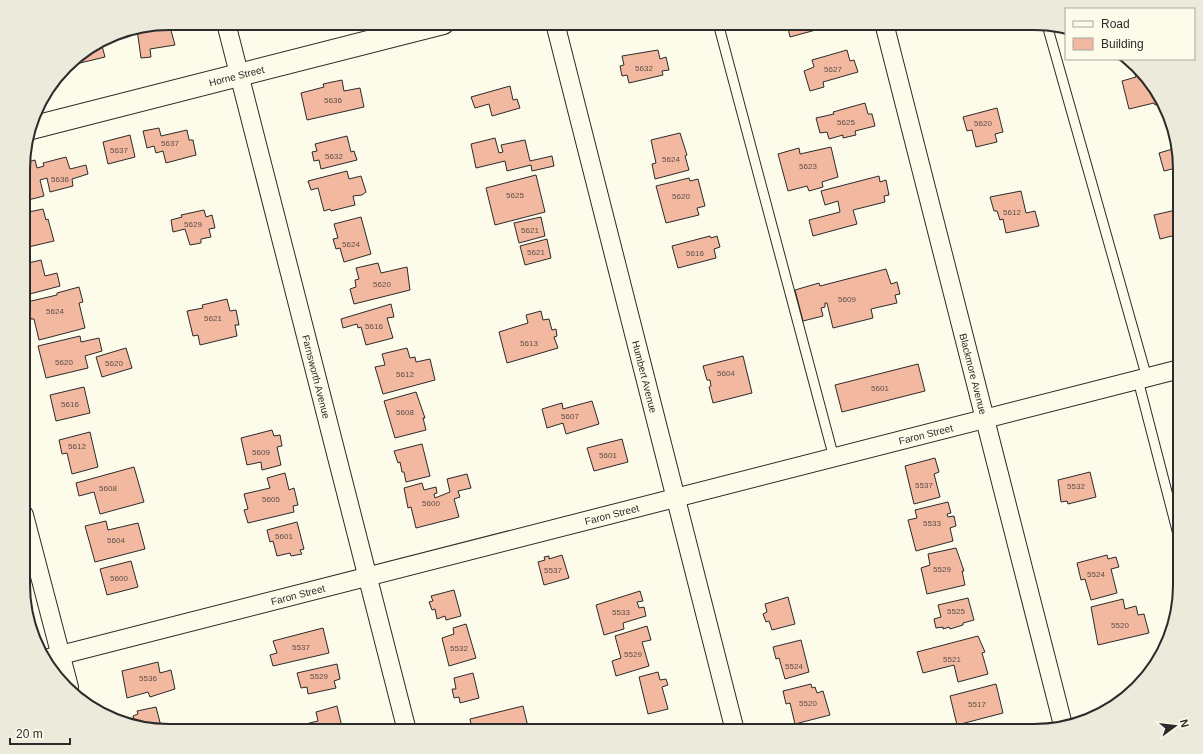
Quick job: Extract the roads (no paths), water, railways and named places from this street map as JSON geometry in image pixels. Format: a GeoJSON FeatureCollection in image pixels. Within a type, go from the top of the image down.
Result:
{"type":"FeatureCollection","features":[{"type":"Feature","properties":{"kind":"street","name":"Farnsworth Avenue"},"geometry":{"type":"LineString","coordinates":[[228,30],[405,724]]}},
{"type":"Feature","properties":{"kind":"street","name":"Horne Street"},"geometry":{"type":"LineString","coordinates":[[36,127],[416,30]]}},
{"type":"Feature","properties":{"kind":"street","name":"Humbert Avenue"},"geometry":{"type":"LineString","coordinates":[[557,30],[733,724]]}},
{"type":"Feature","properties":{"kind":"street","name":"Blackmore Avenue"},"geometry":{"type":"LineString","coordinates":[[886,30],[1062,721]]}},
{"type":"Feature","properties":{"kind":"street","name":"Faron Street"},"geometry":{"type":"LineString","coordinates":[[53,657],[1173,371]]}},
{"type":"Feature","properties":{"kind":"street"},"geometry":{"type":"LineString","coordinates":[[30,544],[53,657],[61,672]]}},
{"type":"Feature","properties":{"kind":"lane"},"geometry":{"type":"LineString","coordinates":[[720,30],[834,458]]}},
{"type":"Feature","properties":{"kind":"lane"},"geometry":{"type":"LineString","coordinates":[[1049,31],[1143,379],[1173,511]]}}]}
